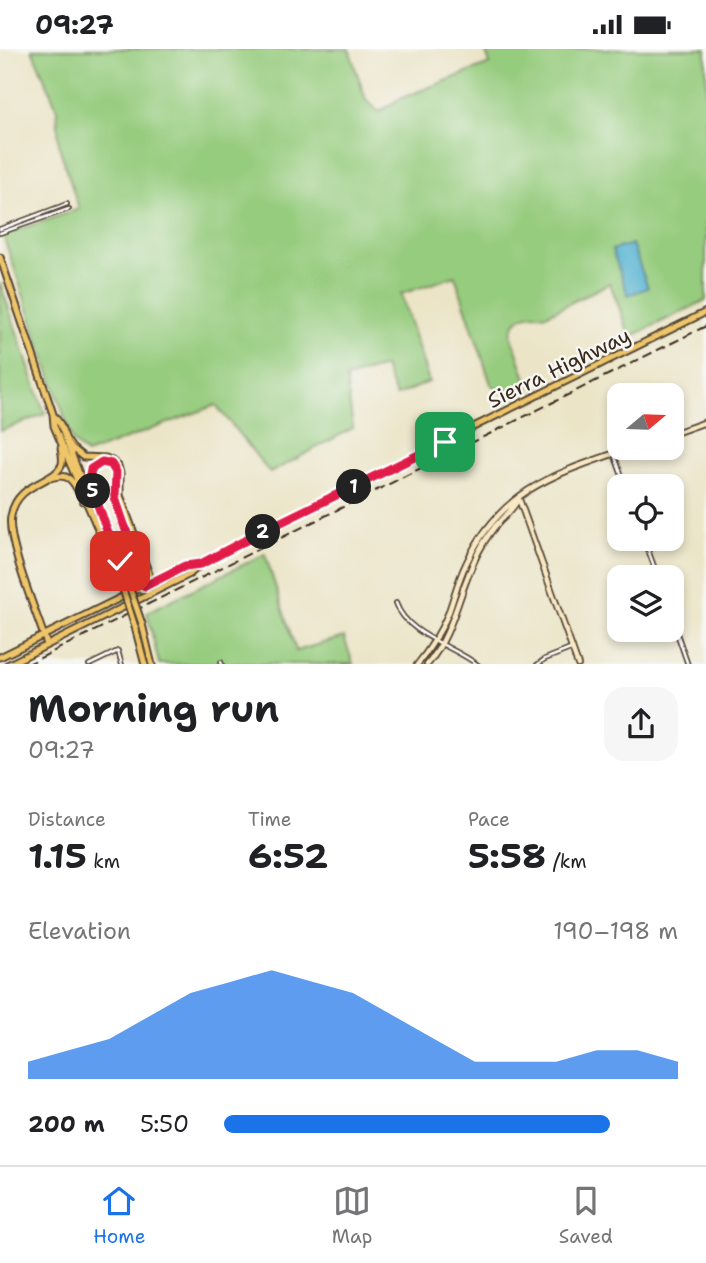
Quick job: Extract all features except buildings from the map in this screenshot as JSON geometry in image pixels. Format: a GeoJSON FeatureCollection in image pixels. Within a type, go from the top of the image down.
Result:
{"type":"FeatureCollection","features":[{"type":"Feature","properties":{"kind":"main road"},"geometry":{"type":"LineString","coordinates":[[0,257],[53,414],[54,426],[105,544]]}},
{"type":"Feature","properties":{"kind":"main road","name":"Sierra Highway"},"geometry":{"type":"LineString","coordinates":[[149,595],[271,527],[706,313]]}},
{"type":"Feature","properties":{"kind":"main road"},"geometry":{"type":"LineString","coordinates":[[53,414],[60,424],[80,476],[108,533]]}},
{"type":"Feature","properties":{"kind":"main road"},"geometry":{"type":"LineString","coordinates":[[684,429],[706,422]]}},
{"type":"Feature","properties":{"kind":"main road"},"geometry":{"type":"LineString","coordinates":[[42,482],[59,470],[61,465],[58,435]]}},
{"type":"Feature","properties":{"kind":"main road"},"geometry":{"type":"LineString","coordinates":[[7,664],[149,595],[149,585],[120,495],[118,466],[106,458],[83,457],[72,449],[65,438]]}},
{"type":"Feature","properties":{"kind":"main road"},"geometry":{"type":"LineString","coordinates":[[417,664],[436,640],[475,547],[510,502],[560,473],[607,456]]}},
{"type":"Feature","properties":{"kind":"main road"},"geometry":{"type":"LineString","coordinates":[[152,664],[89,480],[91,469],[102,462],[111,464],[116,472],[115,498],[149,585],[156,591]]}},
{"type":"Feature","properties":{"kind":"main road"},"geometry":{"type":"LineString","coordinates":[[47,645],[9,525],[14,502],[29,488],[63,475],[71,480],[124,581]]}},
{"type":"Feature","properties":{"kind":"main road"},"geometry":{"type":"LineString","coordinates":[[427,664],[442,643],[480,550],[494,529],[515,507],[518,498]]}},
{"type":"Feature","properties":{"kind":"main road"},"geometry":{"type":"LineString","coordinates":[[518,498],[578,664]]}},
{"type":"Feature","properties":{"kind":"main road","name":"Sierra Highway"},"geometry":{"type":"LineString","coordinates":[[0,657],[185,566],[201,564]]}},
{"type":"Feature","properties":{"kind":"main road"},"geometry":{"type":"LineString","coordinates":[[139,626],[145,664]]}},
{"type":"Feature","properties":{"kind":"street"},"geometry":{"type":"LineString","coordinates":[[0,231],[67,204]]}},
{"type":"Feature","properties":{"kind":"street"},"geometry":{"type":"LineString","coordinates":[[0,231],[69,209]]}},
{"type":"Feature","properties":{"kind":"street"},"geometry":{"type":"LineString","coordinates":[[396,604],[408,624],[478,664]]}},
{"type":"Feature","properties":{"kind":"street"},"geometry":{"type":"LineString","coordinates":[[680,642],[688,664]]}},
{"type":"Feature","properties":{"kind":"street"},"geometry":{"type":"LineString","coordinates":[[537,664],[573,648]]}},
{"type":"Feature","properties":{"kind":"street"},"geometry":{"type":"LineString","coordinates":[[89,664],[118,651],[122,664]]}},
{"type":"Feature","properties":{"kind":"green space"},"geometry":{"type":"Polygon","coordinates":[[[32,49],[349,49],[366,100],[379,112],[399,99],[490,64],[485,49],[706,49],[706,300],[630,337],[610,283],[546,315],[523,317],[515,323],[511,334],[529,388],[504,393],[491,384],[455,276],[401,294],[429,382],[396,396],[384,367],[346,378],[353,428],[270,473],[216,405],[86,454],[73,442],[3,235],[79,209],[59,146],[57,108],[32,49]]]}},
{"type":"Feature","properties":{"kind":"green space"},"geometry":{"type":"Polygon","coordinates":[[[0,283],[45,414],[0,431],[0,283]]]}},
{"type":"Feature","properties":{"kind":"green space"},"geometry":{"type":"Polygon","coordinates":[[[265,554],[296,651],[344,637],[353,664],[159,664],[147,612],[265,554]]]}},
{"type":"Feature","properties":{"kind":"water"},"geometry":{"type":"Polygon","coordinates":[[[632,244],[648,288],[628,295],[612,250],[632,244]]]}},
{"type":"Feature","properties":{"kind":"railway"},"geometry":{"type":"LineString","coordinates":[[28,664],[706,326]]}},
{"type":"Feature","properties":{"kind":"route"},"geometry":{"type":"LineString","coordinates":[[120,561],[89,480],[93,466],[102,462],[111,464],[116,472],[115,498],[145,586],[185,566],[201,564],[445,442]]}}]}
